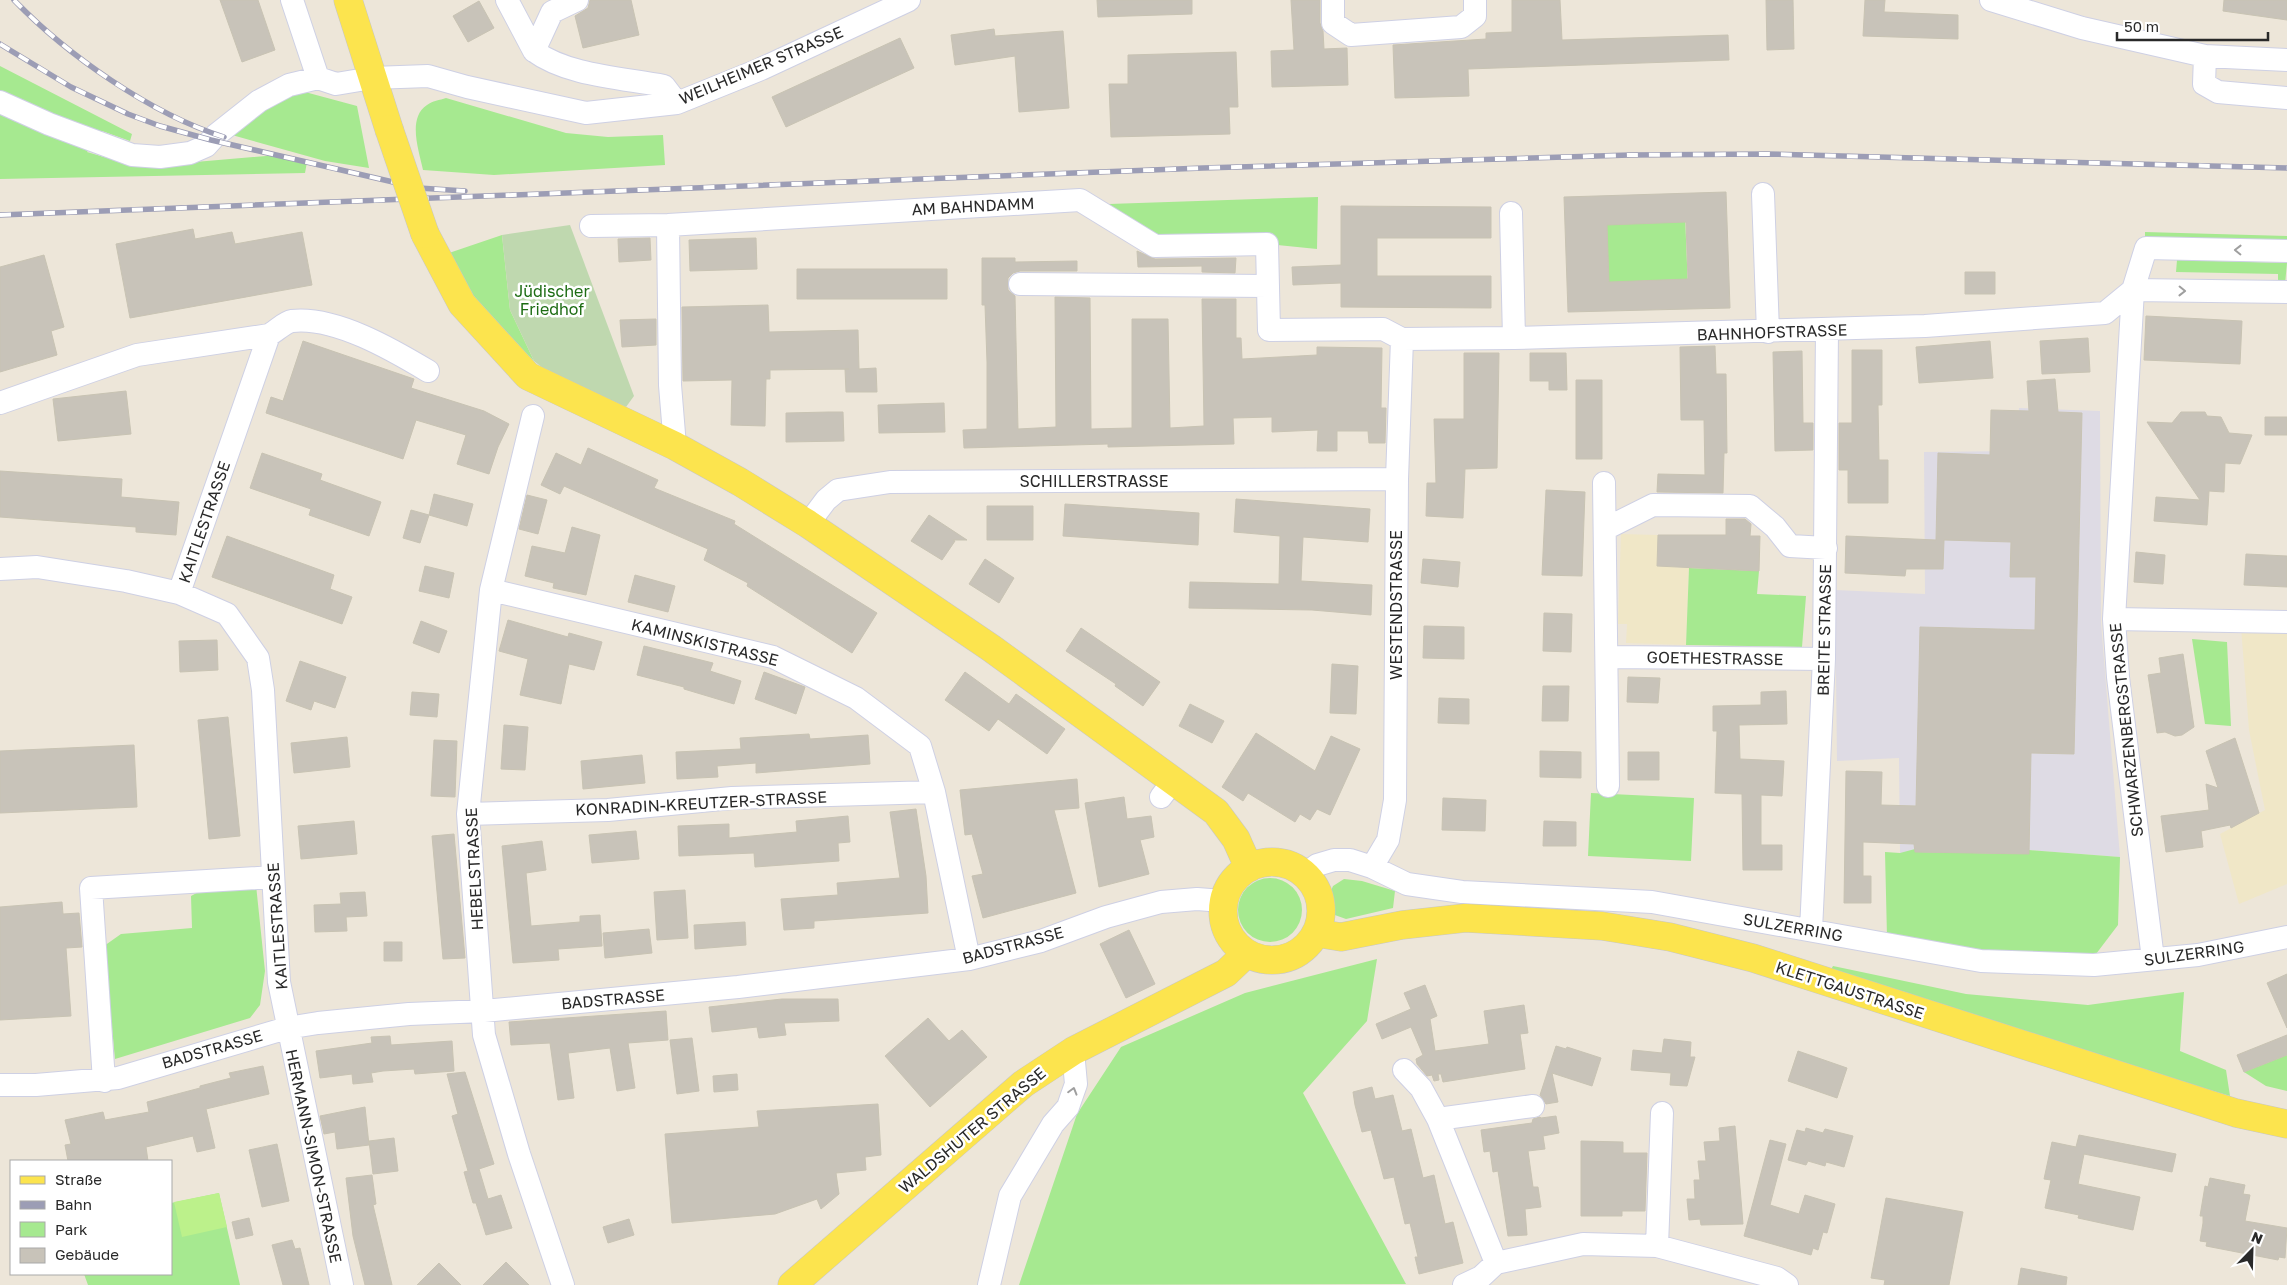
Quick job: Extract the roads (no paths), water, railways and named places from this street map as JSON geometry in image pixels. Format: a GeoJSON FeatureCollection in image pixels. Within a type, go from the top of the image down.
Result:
{"type":"FeatureCollection","features":[{"type":"Feature","properties":{"kind":"main road"},"geometry":{"type":"LineString","coordinates":[[348,0],[372,78],[425,234],[462,304],[528,376],[675,446],[740,482],[808,524],[990,648],[1167,789],[1216,812],[1236,839],[1250,868]]}},
{"type":"Feature","properties":{"kind":"main road"},"geometry":{"type":"LineString","coordinates":[[1279,862],[1306,874],[1313,883],[1319,898],[1320,918],[1316,933],[1303,950],[1287,959],[1268,961],[1246,954],[1236,945],[1226,928],[1224,901],[1227,889],[1234,879],[1250,868],[1263,863],[1279,862]]}},
{"type":"Feature","properties":{"kind":"main road","name":"KLETTGAUSTRASSE"},"geometry":{"type":"LineString","coordinates":[[1316,933],[1341,937],[1402,925],[1465,918],[1602,926],[1670,937],[1753,958],[2111,1074],[2283,1125]]}},
{"type":"Feature","properties":{"kind":"main road","name":"WALDSHUTER STRASSE"},"geometry":{"type":"LineString","coordinates":[[792,1285],[1023,1084],[1073,1051],[1226,973],[1246,954]]}},
{"type":"Feature","properties":{"kind":"street"},"geometry":{"type":"LineString","coordinates":[[0,102],[48,124],[132,155],[160,157],[190,153],[206,146],[216,135],[259,101],[289,85],[318,78],[292,0]]}},
{"type":"Feature","properties":{"kind":"street"},"geometry":{"type":"LineString","coordinates":[[507,0],[534,52],[569,68],[664,86],[677,103]]}},
{"type":"Feature","properties":{"kind":"street"},"geometry":{"type":"LineString","coordinates":[[534,52],[552,12],[577,0]]}},
{"type":"Feature","properties":{"kind":"street","name":"WEILHEIMER STRASSE"},"geometry":{"type":"LineString","coordinates":[[318,78],[336,84],[372,78],[428,76],[467,87],[586,113],[677,103],[761,69],[909,0]]}},
{"type":"Feature","properties":{"kind":"street"},"geometry":{"type":"LineString","coordinates":[[1333,0],[1333,23],[1351,35],[1462,27],[1475,16],[1475,0]]}},
{"type":"Feature","properties":{"kind":"street"},"geometry":{"type":"LineString","coordinates":[[1992,0],[2082,28],[2205,56],[2287,60]]}},
{"type":"Feature","properties":{"kind":"street"},"geometry":{"type":"LineString","coordinates":[[2205,56],[2204,84],[2218,92],[2287,98]]}},
{"type":"Feature","properties":{"kind":"street"},"geometry":{"type":"LineString","coordinates":[[1763,194],[1768,332]]}},
{"type":"Feature","properties":{"kind":"street","name":"AM BAHNDAMM"},"geometry":{"type":"LineString","coordinates":[[591,226],[668,224],[1080,200],[1154,246],[1267,244],[1268,286]]}},
{"type":"Feature","properties":{"kind":"street"},"geometry":{"type":"LineString","coordinates":[[1511,213],[1514,338]]}},
{"type":"Feature","properties":{"kind":"street"},"geometry":{"type":"LineString","coordinates":[[668,224],[670,384],[675,446]]}},
{"type":"Feature","properties":{"kind":"street"},"geometry":{"type":"LineString","coordinates":[[2287,251],[2146,248],[2133,290],[2287,292]]}},
{"type":"Feature","properties":{"kind":"street"},"geometry":{"type":"LineString","coordinates":[[1020,284],[1268,286],[1268,330],[1383,329],[1402,339]]}},
{"type":"Feature","properties":{"kind":"street","name":"BAHNHOFSTRASSE"},"geometry":{"type":"LineString","coordinates":[[1402,339],[1827,330],[1924,326],[2105,314],[2133,290]]}},
{"type":"Feature","properties":{"kind":"street","name":"SCHWARZENBERGSTRASSE"},"geometry":{"type":"LineString","coordinates":[[2133,290],[2114,619],[2118,677],[2153,959]]}},
{"type":"Feature","properties":{"kind":"street"},"geometry":{"type":"LineString","coordinates":[[0,403],[137,355],[269,335],[290,321],[318,322],[382,344],[428,371]]}},
{"type":"Feature","properties":{"kind":"street","name":"BREITE STRASSE"},"geometry":{"type":"LineString","coordinates":[[1811,930],[1824,659],[1827,330]]}},
{"type":"Feature","properties":{"kind":"street","name":"KAITLESTRASSE"},"geometry":{"type":"LineString","coordinates":[[269,335],[179,593],[227,614],[258,658],[263,690],[279,982],[287,1028]]}},
{"type":"Feature","properties":{"kind":"street","name":"WESTENDSTRASSE"},"geometry":{"type":"LineString","coordinates":[[1372,867],[1388,840],[1395,800],[1397,479],[1402,339]]}},
{"type":"Feature","properties":{"kind":"street","name":"HEBELSTRASSE"},"geometry":{"type":"LineString","coordinates":[[533,416],[491,590],[468,814],[484,1011],[484,1035],[519,1154],[563,1285]]}},
{"type":"Feature","properties":{"kind":"street","name":"SCHILLERSTRASSE"},"geometry":{"type":"LineString","coordinates":[[808,524],[826,500],[838,490],[890,482],[1397,479]]}},
{"type":"Feature","properties":{"kind":"street"},"geometry":{"type":"LineString","coordinates":[[1604,483],[1608,786]]}},
{"type":"Feature","properties":{"kind":"street"},"geometry":{"type":"LineString","coordinates":[[1604,529],[1653,505],[1750,506],[1775,527],[1790,546],[1826,548]]}},
{"type":"Feature","properties":{"kind":"street"},"geometry":{"type":"LineString","coordinates":[[0,569],[37,568],[126,581],[179,593]]}},
{"type":"Feature","properties":{"kind":"street","name":"KAMINSKISTRASSE"},"geometry":{"type":"LineString","coordinates":[[491,590],[773,657],[856,698],[920,746],[934,792],[969,959]]}},
{"type":"Feature","properties":{"kind":"street"},"geometry":{"type":"LineString","coordinates":[[2114,619],[2287,622]]}},
{"type":"Feature","properties":{"kind":"street","name":"GOETHESTRASSE"},"geometry":{"type":"LineString","coordinates":[[1607,657],[1824,659]]}},
{"type":"Feature","properties":{"kind":"street","name":"KONRADIN-KREUTZER-STRASSE"},"geometry":{"type":"LineString","coordinates":[[468,814],[608,810],[732,798],[934,792]]}},
{"type":"Feature","properties":{"kind":"street","name":"SULZERRING"},"geometry":{"type":"LineString","coordinates":[[1306,874],[1317,865],[1334,860],[1350,860],[1372,867],[1407,884],[1462,892],[1652,902],[1981,961],[2094,966],[2198,955],[2287,937]]}},
{"type":"Feature","properties":{"kind":"street"},"geometry":{"type":"LineString","coordinates":[[104,1080],[91,888],[273,877]]}},
{"type":"Feature","properties":{"kind":"street","name":"BADSTRASSE"},"geometry":{"type":"LineString","coordinates":[[0,1085],[36,1085],[104,1080],[287,1028],[409,1014],[484,1011],[738,987],[969,959],[1040,941],[1106,918],[1161,902],[1197,899],[1224,901]]}},
{"type":"Feature","properties":{"kind":"street","name":"HERMANN-SIMON-STRASSE"},"geometry":{"type":"LineString","coordinates":[[287,1028],[342,1285]]}},
{"type":"Feature","properties":{"kind":"street"},"geometry":{"type":"LineString","coordinates":[[989,1285],[1010,1196],[1053,1124],[1068,1108],[1076,1084],[1073,1051]]}},
{"type":"Feature","properties":{"kind":"street"},"geometry":{"type":"LineString","coordinates":[[1404,1070],[1421,1088],[1438,1119],[1496,1264]]}},
{"type":"Feature","properties":{"kind":"street"},"geometry":{"type":"LineString","coordinates":[[1438,1119],[1533,1106]]}},
{"type":"Feature","properties":{"kind":"street"},"geometry":{"type":"LineString","coordinates":[[1657,1246],[1662,1113]]}},
{"type":"Feature","properties":{"kind":"street"},"geometry":{"type":"LineString","coordinates":[[1464,1285],[1481,1277],[1496,1264],[1583,1244],[1657,1246],[1777,1278],[1787,1285]]}},
{"type":"Feature","properties":{"kind":"railway"},"geometry":{"type":"LineString","coordinates":[[14,0],[59,41],[111,80],[168,114],[224,137]]}},
{"type":"Feature","properties":{"kind":"railway"},"geometry":{"type":"LineString","coordinates":[[0,44],[71,87],[128,114],[160,126],[211,140],[419,188],[465,191]]}},
{"type":"Feature","properties":{"kind":"railway"},"geometry":{"type":"LineString","coordinates":[[0,215],[1203,168],[1630,155],[1767,154],[2287,168]]}},
{"type":"Feature","properties":{"kind":"park label","name":"Jüdischer Friedhof"},"geometry":{"type":"Point","coordinates":[552,300]}}]}
